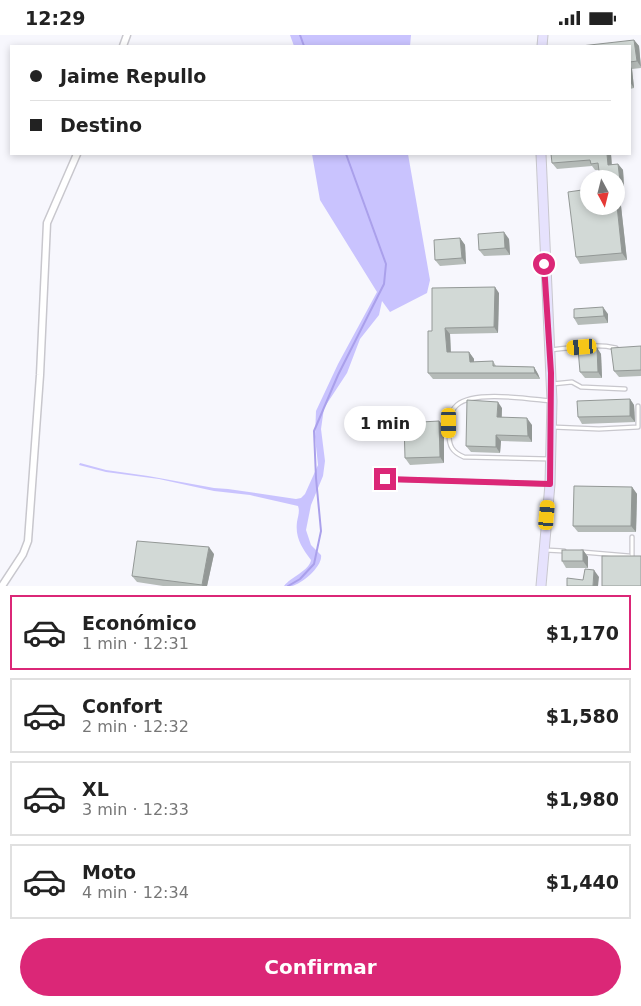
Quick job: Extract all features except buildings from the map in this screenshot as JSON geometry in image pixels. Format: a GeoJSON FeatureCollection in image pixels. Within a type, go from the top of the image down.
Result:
{"type":"FeatureCollection","features":[{"type":"Feature","properties":{"kind":"street"},"geometry":{"type":"LineString","coordinates":[[2,586],[23,553],[28,541],[40,375],[47,223],[77,155]]}},
{"type":"Feature","properties":{"kind":"street"},"geometry":{"type":"LineString","coordinates":[[541,155],[544,264],[552,384],[552,427],[550,484],[541,586]]}},
{"type":"Feature","properties":{"kind":"lane"},"geometry":{"type":"LineString","coordinates":[[550,350],[597,346],[622,348]]}},
{"type":"Feature","properties":{"kind":"lane"},"geometry":{"type":"LineString","coordinates":[[552,384],[572,382],[581,387],[625,389]]}},
{"type":"Feature","properties":{"kind":"lane"},"geometry":{"type":"LineString","coordinates":[[551,459],[464,457],[456,454],[451,448],[449,442],[449,423],[456,406],[466,399],[491,397],[552,401]]}},
{"type":"Feature","properties":{"kind":"lane"},"geometry":{"type":"LineString","coordinates":[[552,427],[599,429],[638,427],[638,406]]}},
{"type":"Feature","properties":{"kind":"lane"},"geometry":{"type":"LineString","coordinates":[[385,479],[550,484]]}},
{"type":"Feature","properties":{"kind":"lane"},"geometry":{"type":"LineString","coordinates":[[632,537],[632,556]]}},
{"type":"Feature","properties":{"kind":"lane"},"geometry":{"type":"LineString","coordinates":[[544,550],[568,551]]}},
{"type":"Feature","properties":{"kind":"lane"},"geometry":{"type":"LineString","coordinates":[[577,552],[641,557]]}},
{"type":"Feature","properties":{"kind":"shaded area"},"geometry":{"type":"Polygon","coordinates":[[[290,35],[411,35],[410,45],[294,45],[290,35]]]}},
{"type":"Feature","properties":{"kind":"shaded area"},"geometry":{"type":"Polygon","coordinates":[[[312,155],[408,155],[430,280],[427,293],[390,312],[382,301],[379,315],[360,339],[347,373],[324,408],[321,429],[325,461],[323,476],[311,505],[306,530],[311,545],[321,555],[321,559],[319,564],[306,578],[296,585],[284,586],[304,570],[311,560],[298,538],[298,506],[250,495],[214,491],[159,479],[106,472],[79,465],[80,463],[106,470],[214,488],[296,499],[301,498],[305,494],[318,465],[315,437],[316,411],[338,364],[377,292],[320,200],[312,155]]]}},
{"type":"Feature","properties":{"kind":"waterway"},"geometry":{"type":"LineString","coordinates":[[300,35],[304,45]]}},
{"type":"Feature","properties":{"kind":"waterway"},"geometry":{"type":"LineString","coordinates":[[288,586],[300,579],[314,564],[321,531],[314,431],[338,375],[384,284],[386,264],[346,155]]}},
{"type":"Feature","properties":{"kind":"route"},"geometry":{"type":"LineString","coordinates":[[385,479],[550,484],[552,401],[544,264]]}}]}
